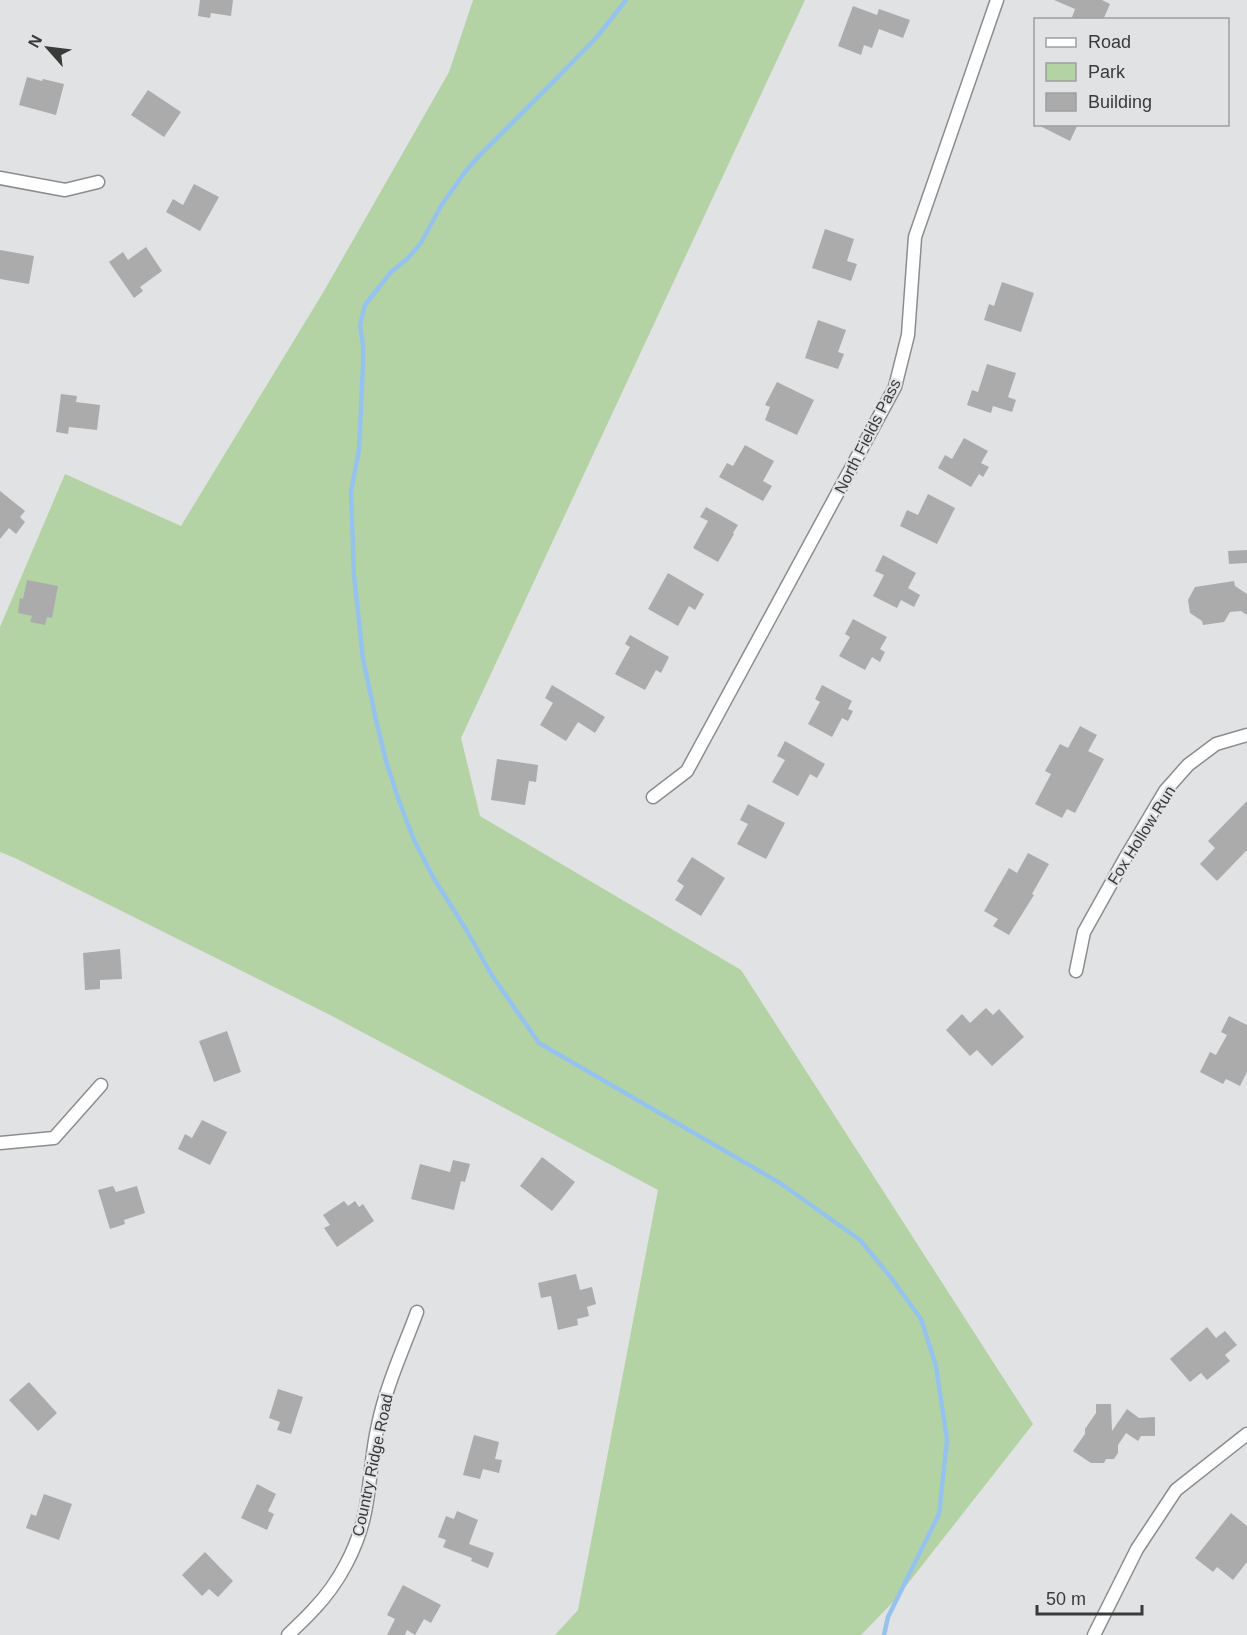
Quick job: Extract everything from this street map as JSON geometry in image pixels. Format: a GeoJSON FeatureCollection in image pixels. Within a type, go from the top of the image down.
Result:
{"type":"FeatureCollection","features":[{"type":"Feature","properties":{"kind":"street","name":"North Fields Pass"},"geometry":{"type":"LineString","coordinates":[[653,797],[687,771],[896,387],[908,335],[915,237],[997,0]]}},
{"type":"Feature","properties":{"kind":"street"},"geometry":{"type":"LineString","coordinates":[[0,178],[65,190],[98,182]]}},
{"type":"Feature","properties":{"kind":"street","name":"Fox Hollow Run"},"geometry":{"type":"LineString","coordinates":[[1076,971],[1084,932],[1165,791],[1188,765],[1216,744],[1247,735]]}},
{"type":"Feature","properties":{"kind":"street"},"geometry":{"type":"LineString","coordinates":[[0,1143],[54,1138],[101,1085]]}},
{"type":"Feature","properties":{"kind":"street","name":"Country Ridge Road"},"geometry":{"type":"LineString","coordinates":[[288,1635],[332,1587],[357,1539],[365,1513],[377,1428],[385,1394],[417,1312]]}},
{"type":"Feature","properties":{"kind":"street"},"geometry":{"type":"LineString","coordinates":[[1094,1635],[1137,1549],[1176,1490],[1247,1434]]}},
{"type":"Feature","properties":{"kind":"green space"},"geometry":{"type":"Polygon","coordinates":[[[473,0],[805,0],[461,738],[480,816],[741,970],[1033,1424],[895,1600],[861,1635],[555,1635],[578,1610],[658,1190],[332,1016],[0,852],[0,627],[65,474],[181,526],[324,291],[449,72],[473,0]]]}},
{"type":"Feature","properties":{"kind":"building"},"geometry":{"type":"Polygon","coordinates":[[[200,0],[233,0],[231,16],[211,13],[210,18],[198,16],[200,0]]]}},
{"type":"Feature","properties":{"kind":"building"},"geometry":{"type":"Polygon","coordinates":[[[1054,0],[1102,0],[1110,4],[1104,18],[1072,18],[1075,9],[1054,0]]]}},
{"type":"Feature","properties":{"kind":"building"},"geometry":{"type":"Polygon","coordinates":[[[853,6],[877,15],[879,9],[910,20],[903,38],[879,29],[872,48],[864,45],[861,55],[838,46],[853,6]]]}},
{"type":"Feature","properties":{"kind":"building"},"geometry":{"type":"Polygon","coordinates":[[[27,77],[64,84],[56,115],[19,105],[27,77]]]}},
{"type":"Feature","properties":{"kind":"building"},"geometry":{"type":"Polygon","coordinates":[[[148,90],[181,112],[164,137],[131,115],[148,90]]]}},
{"type":"Feature","properties":{"kind":"building"},"geometry":{"type":"Polygon","coordinates":[[[1040,126],[1077,126],[1070,141],[1040,126]]]}},
{"type":"Feature","properties":{"kind":"building"},"geometry":{"type":"Polygon","coordinates":[[[194,184],[219,197],[200,231],[166,212],[173,199],[183,205],[194,184]]]}},
{"type":"Feature","properties":{"kind":"building"},"geometry":{"type":"Polygon","coordinates":[[[825,229],[854,239],[847,261],[857,264],[851,281],[812,268],[825,229]]]}},
{"type":"Feature","properties":{"kind":"building"},"geometry":{"type":"Polygon","coordinates":[[[146,247],[162,271],[140,287],[143,291],[134,298],[109,262],[123,252],[128,260],[146,247]]]}},
{"type":"Feature","properties":{"kind":"building"},"geometry":{"type":"Polygon","coordinates":[[[0,250],[34,256],[29,284],[0,279],[0,250]]]}},
{"type":"Feature","properties":{"kind":"building"},"geometry":{"type":"Polygon","coordinates":[[[1002,282],[1034,293],[1021,332],[984,320],[989,304],[994,306],[1002,282]]]}},
{"type":"Feature","properties":{"kind":"building"},"geometry":{"type":"Polygon","coordinates":[[[818,320],[846,330],[838,352],[844,354],[838,369],[805,358],[818,320]]]}},
{"type":"Feature","properties":{"kind":"building"},"geometry":{"type":"Polygon","coordinates":[[[987,364],[1016,373],[1008,397],[1016,400],[1012,412],[993,406],[991,413],[967,405],[972,390],[978,392],[987,364]]]}},
{"type":"Feature","properties":{"kind":"building"},"geometry":{"type":"Polygon","coordinates":[[[777,382],[814,400],[797,435],[765,420],[770,407],[765,405],[777,382]]]}},
{"type":"Feature","properties":{"kind":"building"},"geometry":{"type":"Polygon","coordinates":[[[61,394],[77,396],[76,402],[100,405],[97,430],[69,427],[68,434],[56,432],[61,394]]]}},
{"type":"Feature","properties":{"kind":"building"},"geometry":{"type":"Polygon","coordinates":[[[964,438],[988,451],[981,463],[989,467],[983,477],[979,474],[971,487],[938,468],[945,455],[952,459],[964,438]]]}},
{"type":"Feature","properties":{"kind":"building"},"geometry":{"type":"Polygon","coordinates":[[[745,445],[774,461],[763,481],[772,486],[763,501],[719,477],[727,463],[733,466],[745,445]]]}},
{"type":"Feature","properties":{"kind":"building"},"geometry":{"type":"Polygon","coordinates":[[[0,491],[25,511],[20,517],[25,522],[16,534],[9,528],[0,539],[0,491]]]}},
{"type":"Feature","properties":{"kind":"building"},"geometry":{"type":"Polygon","coordinates":[[[928,494],[955,508],[937,544],[900,526],[907,510],[918,515],[928,494]]]}},
{"type":"Feature","properties":{"kind":"building"},"geometry":{"type":"Polygon","coordinates":[[[706,507],[738,525],[718,562],[693,548],[708,521],[700,517],[706,507]]]}},
{"type":"Feature","properties":{"kind":"building"},"geometry":{"type":"Polygon","coordinates":[[[1247,550],[1247,563],[1229,564],[1228,551],[1247,550]]]}},
{"type":"Feature","properties":{"kind":"building"},"geometry":{"type":"Polygon","coordinates":[[[883,555],[916,573],[908,588],[920,595],[914,607],[901,600],[897,608],[873,596],[884,575],[875,571],[883,555]]]}},
{"type":"Feature","properties":{"kind":"building"},"geometry":{"type":"Polygon","coordinates":[[[668,573],[704,594],[695,610],[689,606],[678,626],[648,609],[668,573]]]}},
{"type":"Feature","properties":{"kind":"building"},"geometry":{"type":"Polygon","coordinates":[[[27,580],[58,586],[52,618],[47,617],[45,625],[30,622],[32,616],[18,613],[20,598],[23,599],[27,580]]]}},
{"type":"Feature","properties":{"kind":"building"},"geometry":{"type":"Polygon","coordinates":[[[1234,581],[1235,586],[1247,594],[1247,615],[1241,611],[1230,612],[1224,622],[1203,625],[1202,621],[1190,613],[1188,600],[1195,587],[1234,581]]]}},
{"type":"Feature","properties":{"kind":"building"},"geometry":{"type":"Polygon","coordinates":[[[853,619],[887,637],[880,649],[885,652],[880,662],[872,657],[865,670],[839,656],[850,637],[845,634],[853,619]]]}},
{"type":"Feature","properties":{"kind":"building"},"geometry":{"type":"Polygon","coordinates":[[[630,635],[669,657],[661,673],[656,670],[645,690],[615,674],[630,647],[625,644],[630,635]]]}},
{"type":"Feature","properties":{"kind":"building"},"geometry":{"type":"Polygon","coordinates":[[[552,685],[605,717],[595,733],[578,722],[566,741],[540,725],[553,703],[545,698],[552,685]]]}},
{"type":"Feature","properties":{"kind":"building"},"geometry":{"type":"Polygon","coordinates":[[[822,685],[852,701],[848,709],[853,711],[848,721],[842,718],[832,737],[808,724],[820,702],[815,699],[822,685]]]}},
{"type":"Feature","properties":{"kind":"building"},"geometry":{"type":"Polygon","coordinates":[[[1080,726],[1097,735],[1088,751],[1104,759],[1075,813],[1067,809],[1062,818],[1035,804],[1051,774],[1045,771],[1060,744],[1068,748],[1080,726]]]}},
{"type":"Feature","properties":{"kind":"building"},"geometry":{"type":"Polygon","coordinates":[[[785,741],[825,764],[817,778],[810,774],[798,796],[772,782],[785,760],[777,756],[785,741]]]}},
{"type":"Feature","properties":{"kind":"building"},"geometry":{"type":"Polygon","coordinates":[[[497,759],[538,765],[536,782],[529,781],[525,805],[491,800],[497,759]]]}},
{"type":"Feature","properties":{"kind":"building"},"geometry":{"type":"Polygon","coordinates":[[[1247,801],[1247,850],[1217,881],[1200,864],[1215,848],[1208,841],[1247,801]]]}},
{"type":"Feature","properties":{"kind":"building"},"geometry":{"type":"Polygon","coordinates":[[[748,804],[785,823],[766,859],[737,844],[748,824],[740,820],[748,804]]]}},
{"type":"Feature","properties":{"kind":"building"},"geometry":{"type":"Polygon","coordinates":[[[1028,853],[1049,864],[1032,894],[1034,895],[1009,935],[993,926],[998,919],[984,911],[1009,868],[1017,873],[1028,853]]]}},
{"type":"Feature","properties":{"kind":"building"},"geometry":{"type":"Polygon","coordinates":[[[692,857],[725,878],[701,916],[675,900],[684,886],[677,881],[692,857]]]}},
{"type":"Feature","properties":{"kind":"building"},"geometry":{"type":"Polygon","coordinates":[[[120,949],[122,979],[100,980],[100,989],[85,990],[83,953],[120,949]]]}},
{"type":"Feature","properties":{"kind":"building"},"geometry":{"type":"Polygon","coordinates":[[[986,1008],[993,1015],[999,1009],[1024,1037],[992,1066],[977,1050],[970,1056],[946,1030],[962,1014],[970,1023],[986,1008]]]}},
{"type":"Feature","properties":{"kind":"building"},"geometry":{"type":"Polygon","coordinates":[[[1229,1016],[1247,1025],[1247,1072],[1240,1086],[1226,1079],[1223,1084],[1200,1072],[1210,1052],[1216,1055],[1227,1035],[1221,1032],[1229,1016]]]}},
{"type":"Feature","properties":{"kind":"building"},"geometry":{"type":"Polygon","coordinates":[[[227,1031],[241,1072],[214,1082],[199,1041],[227,1031]]]}},
{"type":"Feature","properties":{"kind":"building"},"geometry":{"type":"Polygon","coordinates":[[[202,1120],[227,1132],[210,1165],[178,1149],[185,1134],[192,1138],[202,1120]]]}},
{"type":"Feature","properties":{"kind":"building"},"geometry":{"type":"Polygon","coordinates":[[[542,1157],[575,1182],[552,1211],[520,1186],[542,1157]]]}},
{"type":"Feature","properties":{"kind":"building"},"geometry":{"type":"Polygon","coordinates":[[[453,1160],[470,1164],[465,1182],[461,1181],[454,1210],[411,1199],[420,1164],[450,1172],[453,1160]]]}},
{"type":"Feature","properties":{"kind":"building"},"geometry":{"type":"Polygon","coordinates":[[[113,1186],[116,1192],[137,1186],[145,1213],[124,1220],[125,1224],[110,1229],[98,1190],[113,1186]]]}},
{"type":"Feature","properties":{"kind":"building"},"geometry":{"type":"Polygon","coordinates":[[[344,1201],[348,1206],[355,1201],[359,1207],[363,1204],[374,1221],[337,1247],[324,1228],[330,1225],[323,1215],[344,1201]]]}},
{"type":"Feature","properties":{"kind":"building"},"geometry":{"type":"Polygon","coordinates":[[[576,1274],[580,1290],[592,1287],[596,1304],[587,1307],[589,1316],[577,1319],[578,1325],[558,1330],[551,1296],[541,1298],[538,1283],[576,1274]]]}},
{"type":"Feature","properties":{"kind":"building"},"geometry":{"type":"Polygon","coordinates":[[[1207,1327],[1216,1338],[1225,1331],[1237,1345],[1225,1355],[1230,1361],[1207,1380],[1201,1373],[1190,1382],[1170,1359],[1207,1327]]]}},
{"type":"Feature","properties":{"kind":"building"},"geometry":{"type":"Polygon","coordinates":[[[29,1382],[57,1413],[38,1431],[9,1400],[29,1382]]]}},
{"type":"Feature","properties":{"kind":"building"},"geometry":{"type":"Polygon","coordinates":[[[278,1389],[303,1397],[291,1434],[277,1430],[280,1422],[269,1418],[278,1389]]]}},
{"type":"Feature","properties":{"kind":"building"},"geometry":{"type":"Polygon","coordinates":[[[1096,1404],[1111,1404],[1112,1431],[1127,1409],[1139,1418],[1155,1417],[1155,1436],[1141,1436],[1138,1441],[1126,1433],[1118,1445],[1118,1453],[1114,1459],[1106,1459],[1104,1463],[1091,1463],[1073,1451],[1096,1413],[1096,1404]]]}},
{"type":"Feature","properties":{"kind":"building"},"geometry":{"type":"Polygon","coordinates":[[[474,1435],[499,1442],[495,1459],[502,1460],[499,1473],[483,1469],[480,1479],[463,1475],[474,1435]]]}},
{"type":"Feature","properties":{"kind":"building"},"geometry":{"type":"Polygon","coordinates":[[[257,1484],[276,1494],[268,1511],[274,1514],[267,1530],[241,1518],[257,1484]]]}},
{"type":"Feature","properties":{"kind":"building"},"geometry":{"type":"Polygon","coordinates":[[[44,1494],[72,1504],[59,1540],[26,1528],[31,1514],[36,1516],[44,1494]]]}},
{"type":"Feature","properties":{"kind":"building"},"geometry":{"type":"Polygon","coordinates":[[[457,1511],[478,1520],[469,1544],[494,1553],[488,1568],[471,1561],[472,1558],[443,1547],[446,1540],[438,1537],[446,1516],[454,1519],[457,1511]]]}},
{"type":"Feature","properties":{"kind":"building"},"geometry":{"type":"Polygon","coordinates":[[[1231,1513],[1247,1526],[1247,1562],[1233,1580],[1217,1567],[1213,1572],[1195,1558],[1231,1513]]]}},
{"type":"Feature","properties":{"kind":"building"},"geometry":{"type":"Polygon","coordinates":[[[205,1552],[233,1581],[218,1597],[209,1589],[202,1596],[182,1575],[205,1552]]]}},
{"type":"Feature","properties":{"kind":"building"},"geometry":{"type":"Polygon","coordinates":[[[403,1585],[441,1605],[431,1623],[424,1619],[415,1635],[407,1630],[405,1635],[387,1635],[395,1619],[387,1615],[403,1585]]]}},
{"type":"Feature","properties":{"kind":"waterway"},"geometry":{"type":"LineString","coordinates":[[626,0],[597,37],[465,172],[441,206],[421,243],[391,272],[365,305],[360,325],[363,366],[359,450],[351,492],[354,575],[363,659],[386,761],[414,840],[433,877],[491,974],[539,1043],[780,1183],[860,1240],[921,1319],[936,1366],[947,1440],[939,1514],[888,1617],[884,1635]]}}]}
